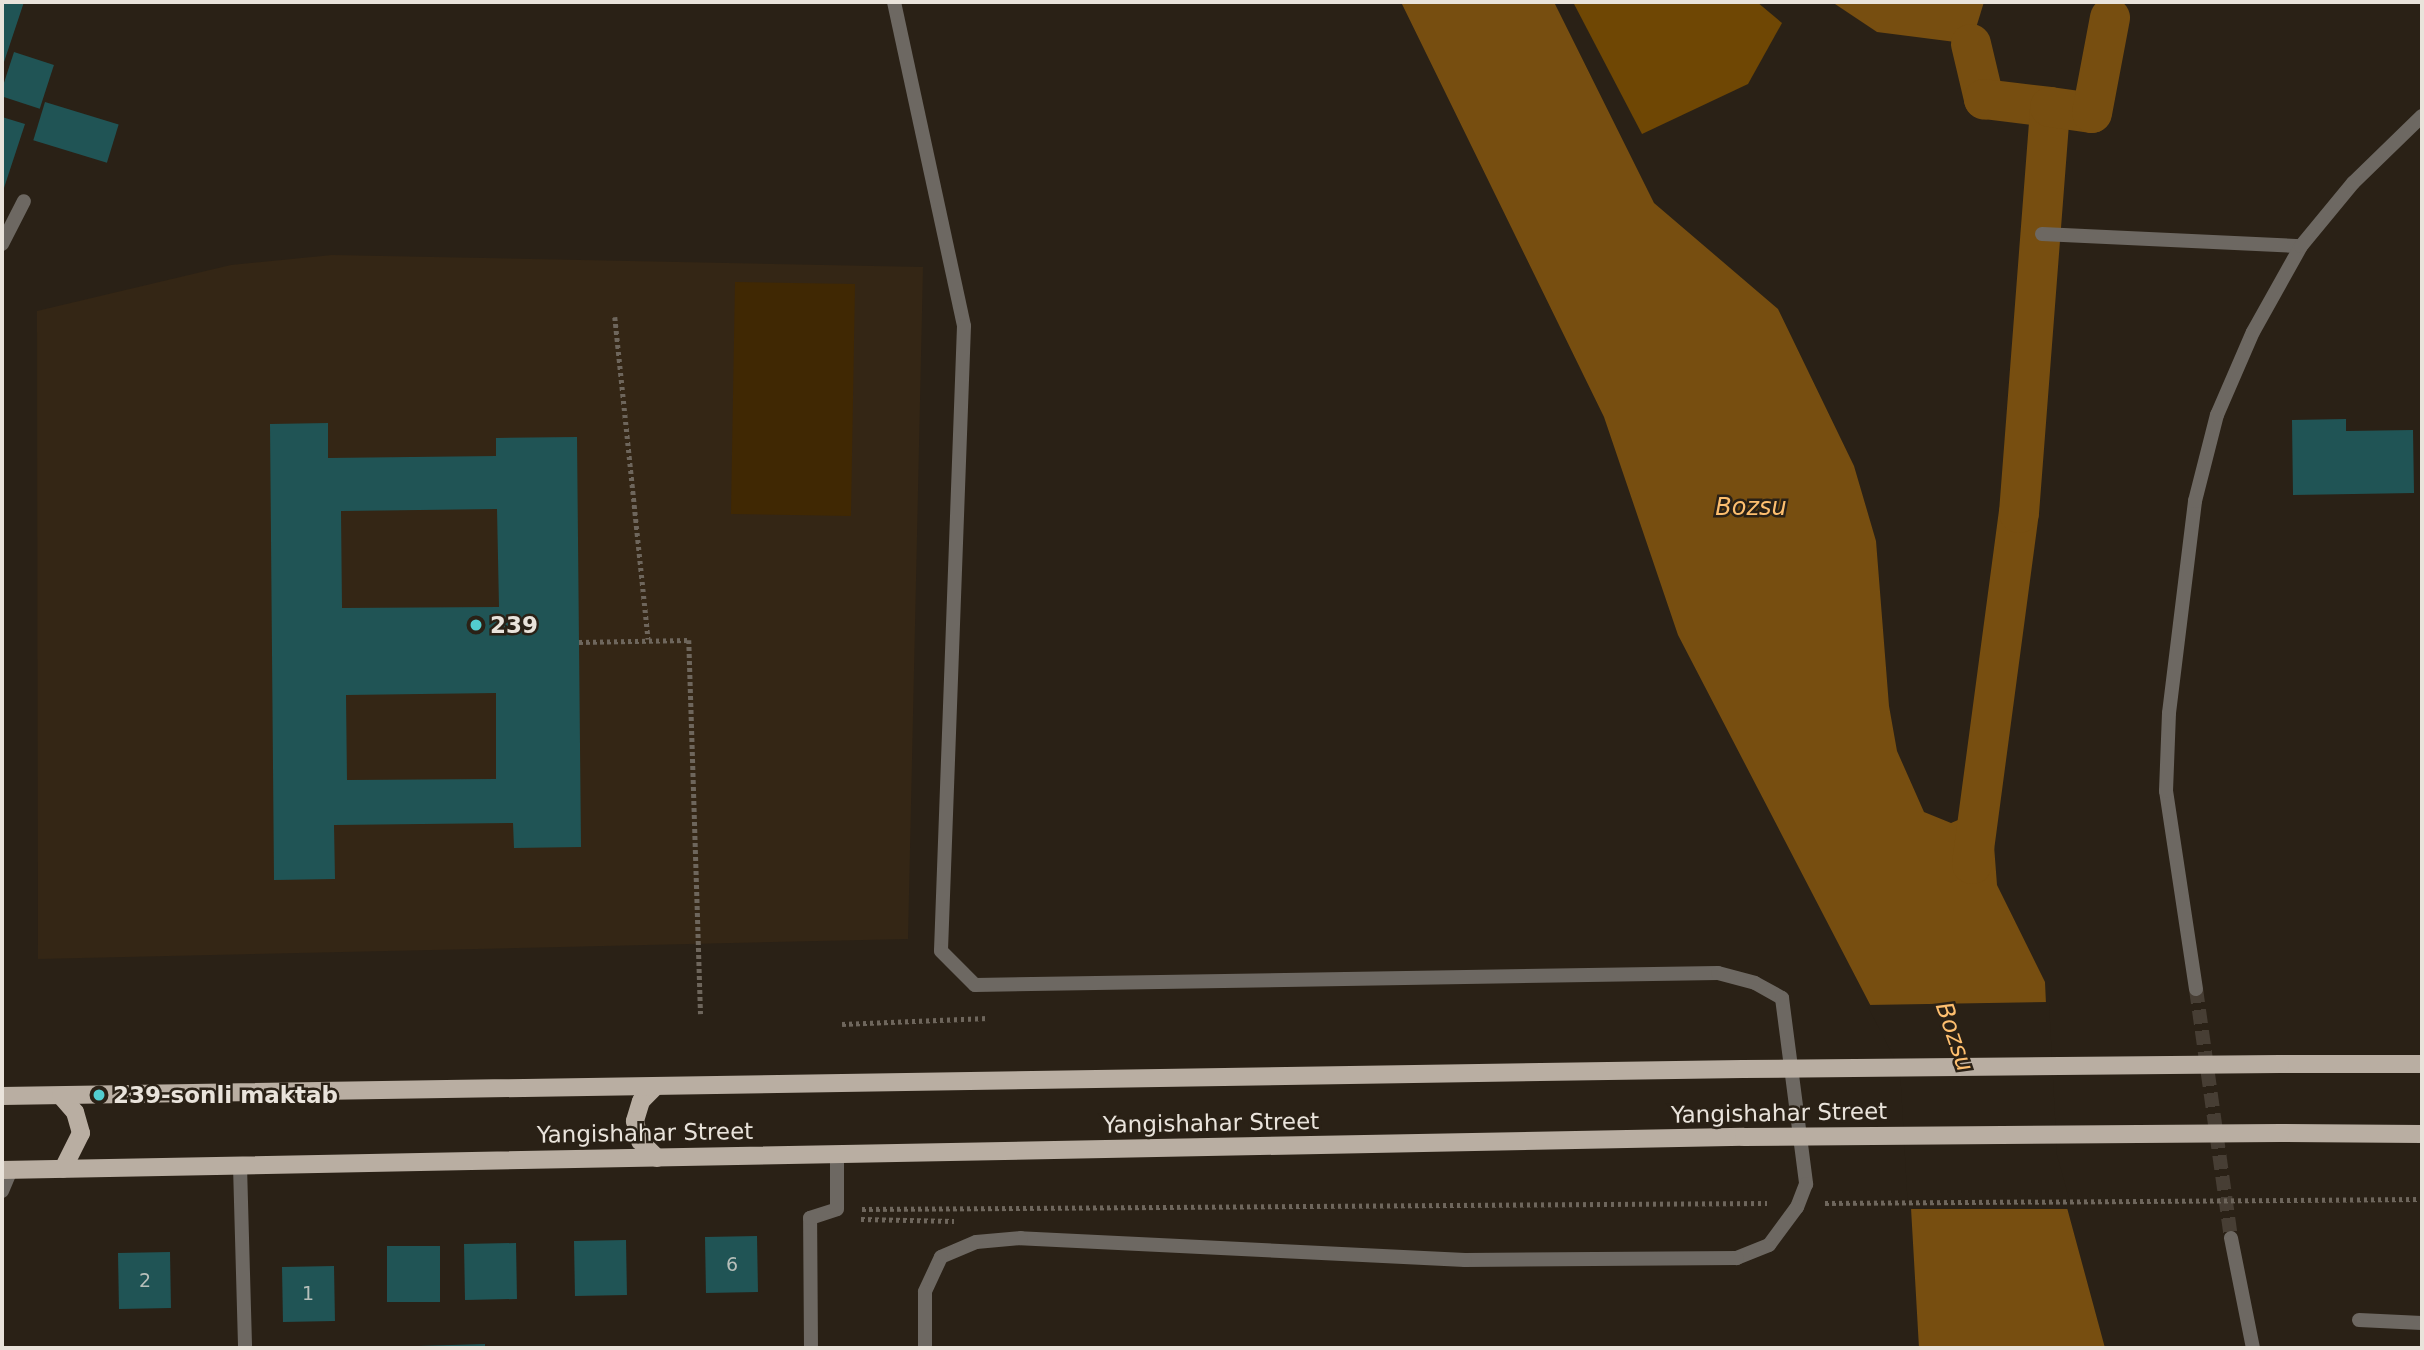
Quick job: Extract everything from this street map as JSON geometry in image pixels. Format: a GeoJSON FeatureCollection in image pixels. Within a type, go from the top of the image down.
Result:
{"type":"FeatureCollection","features":[{"type":"Feature","properties":{"kind":"main road","name":"Yangishahar Street"},"geometry":{"type":"LineString","coordinates":[[2,1096],[1743,1069],[2422,1064]]}},
{"type":"Feature","properties":{"kind":"main road"},"geometry":{"type":"LineString","coordinates":[[656,1086],[641,1101],[635,1121],[640,1141],[657,1158]]}},
{"type":"Feature","properties":{"kind":"main road"},"geometry":{"type":"LineString","coordinates":[[61,1096],[75,1112],[81,1133],[63,1169]]}},
{"type":"Feature","properties":{"kind":"main road","name":"Yangishahar Street"},"geometry":{"type":"LineString","coordinates":[[6,1170],[1744,1137],[2422,1134]]}},
{"type":"Feature","properties":{"kind":"street"},"geometry":{"type":"LineString","coordinates":[[894,2],[964,326],[940,951],[975,985],[1718,973],[1755,983],[1782,998],[1806,1184],[1797,1206],[1769,1245],[1737,1258],[1465,1260],[1021,1238],[976,1242],[941,1257],[925,1292],[925,1348]]}},
{"type":"Feature","properties":{"kind":"street"},"geometry":{"type":"LineString","coordinates":[[2196,989],[2166,791],[2169,713],[2195,501],[2217,415],[2253,332],[2301,246],[2353,183],[2422,116]]}},
{"type":"Feature","properties":{"kind":"street"},"geometry":{"type":"LineString","coordinates":[[2,244],[24,201]]}},
{"type":"Feature","properties":{"kind":"street"},"geometry":{"type":"LineString","coordinates":[[2042,234],[2301,246]]}},
{"type":"Feature","properties":{"kind":"street"},"geometry":{"type":"LineString","coordinates":[[811,1348],[810,1218],[837,1209],[837,1154]]}},
{"type":"Feature","properties":{"kind":"street"},"geometry":{"type":"LineString","coordinates":[[240,1166],[244,1348]]}},
{"type":"Feature","properties":{"kind":"street"},"geometry":{"type":"LineString","coordinates":[[2,1191],[6,1170]]}},
{"type":"Feature","properties":{"kind":"street"},"geometry":{"type":"LineString","coordinates":[[2231,1238],[2253,1348]]}},
{"type":"Feature","properties":{"kind":"street"},"geometry":{"type":"LineString","coordinates":[[2360,1320],[2422,1323]]}},
{"type":"Feature","properties":{"kind":"path"},"geometry":{"type":"LineString","coordinates":[[615,317],[648,639]]}},
{"type":"Feature","properties":{"kind":"path"},"geometry":{"type":"LineString","coordinates":[[579,642],[689,640],[701,1014]]}},
{"type":"Feature","properties":{"kind":"path"},"geometry":{"type":"LineString","coordinates":[[842,1024],[988,1018]]}},
{"type":"Feature","properties":{"kind":"path"},"geometry":{"type":"LineString","coordinates":[[1810,1203],[2422,1199]]}},
{"type":"Feature","properties":{"kind":"path"},"geometry":{"type":"LineString","coordinates":[[837,1209],[1783,1203]]}},
{"type":"Feature","properties":{"kind":"path"},"geometry":{"type":"LineString","coordinates":[[810,1218],[959,1222]]}},
{"type":"Feature","properties":{"kind":"shaded area"},"geometry":{"type":"Polygon","coordinates":[[[1573,2],[1757,2],[1782,23],[1748,84],[1642,134],[1573,2]]]}},
{"type":"Feature","properties":{"kind":"shaded area","name":"239"},"geometry":{"type":"Polygon","coordinates":[[[332,255],[923,267],[908,939],[38,959],[37,311],[231,265],[332,255]]]}},
{"type":"Feature","properties":{"kind":"shaded area"},"geometry":{"type":"Polygon","coordinates":[[[735,282],[855,284],[851,516],[731,514],[735,282]]]}},
{"type":"Feature","properties":{"kind":"water","name":"Bozsu"},"geometry":{"type":"Polygon","coordinates":[[[1401,2],[1554,2],[1654,203],[1778,309],[1854,466],[1876,541],[1889,706],[1897,751],[1924,812],[1951,823],[1991,806],[1997,885],[2045,982],[2053,1156],[2105,1348],[1919,1348],[1903,1068],[1678,635],[1604,417],[1401,2]]]}},
{"type":"Feature","properties":{"kind":"water"},"geometry":{"type":"Polygon","coordinates":[[[1832,2],[1984,2],[1971,44],[1877,32],[1832,2]]]}},
{"type":"Feature","properties":{"kind":"pier"},"geometry":{"type":"Polygon","coordinates":[[[2049,1002],[2057,1155],[2072,1209],[1908,1209],[1900,1069],[1867,1005],[2049,1002]]]}},
{"type":"Feature","properties":{"kind":"building"},"geometry":{"type":"Polygon","coordinates":[[[2,2],[24,2],[2,68],[2,2]]]}},
{"type":"Feature","properties":{"kind":"building"},"geometry":{"type":"Polygon","coordinates":[[[14,52],[54,65],[40,109],[2,96],[14,52]]]}},
{"type":"Feature","properties":{"kind":"building"},"geometry":{"type":"Polygon","coordinates":[[[45,102],[119,125],[107,163],[33,140],[45,102]]]}},
{"type":"Feature","properties":{"kind":"building"},"geometry":{"type":"Polygon","coordinates":[[[2,117],[25,124],[2,194],[2,117]]]}},
{"type":"Feature","properties":{"kind":"building"},"geometry":{"type":"Polygon","coordinates":[[[2346,419],[2346,431],[2413,430],[2414,493],[2293,495],[2292,420],[2346,419]]]}},
{"type":"Feature","properties":{"kind":"building"},"geometry":{"type":"Polygon","coordinates":[[[328,423],[328,458],[496,456],[496,438],[577,437],[581,847],[514,848],[513,823],[334,825],[335,879],[274,880],[270,424],[328,423]],[[497,509],[341,511],[342,608],[499,607],[497,509]],[[496,693],[346,695],[347,780],[496,779],[496,693]]]}},
{"type":"Feature","properties":{"kind":"building"},"geometry":{"type":"Polygon","coordinates":[[[757,1236],[758,1292],[706,1293],[705,1237],[757,1236]]]}},
{"type":"Feature","properties":{"kind":"building"},"geometry":{"type":"Polygon","coordinates":[[[626,1240],[627,1295],[575,1296],[574,1241],[626,1240]]]}},
{"type":"Feature","properties":{"kind":"building"},"geometry":{"type":"Polygon","coordinates":[[[516,1243],[517,1299],[465,1300],[464,1244],[516,1243]]]}},
{"type":"Feature","properties":{"kind":"building"},"geometry":{"type":"Polygon","coordinates":[[[387,1246],[440,1246],[440,1302],[387,1302],[387,1246]]]}},
{"type":"Feature","properties":{"kind":"building"},"geometry":{"type":"Polygon","coordinates":[[[170,1252],[171,1308],[119,1309],[118,1253],[170,1252]]]}},
{"type":"Feature","properties":{"kind":"building"},"geometry":{"type":"Polygon","coordinates":[[[334,1266],[335,1321],[283,1322],[282,1267],[334,1266]]]}},
{"type":"Feature","properties":{"kind":"building"},"geometry":{"type":"Polygon","coordinates":[[[485,1344],[485,1348],[418,1348],[418,1346],[485,1344]]]}},
{"type":"Feature","properties":{"kind":"waterway"},"geometry":{"type":"LineString","coordinates":[[1972,864],[2019,513],[2050,107],[2092,113],[2110,18]]}},
{"type":"Feature","properties":{"kind":"waterway"},"geometry":{"type":"LineString","coordinates":[[1971,44],[1984,99],[2050,107]]}},
{"type":"Feature","properties":{"kind":"tunnel"},"geometry":{"type":"LineString","coordinates":[[2196,989],[2231,1238]]}},
{"type":"Feature","properties":{"kind":"place","name":"239"},"geometry":{"type":"Point","coordinates":[476,625]}},
{"type":"Feature","properties":{"kind":"place","name":"239-sonli maktab"},"geometry":{"type":"Point","coordinates":[99,1095]}}]}
